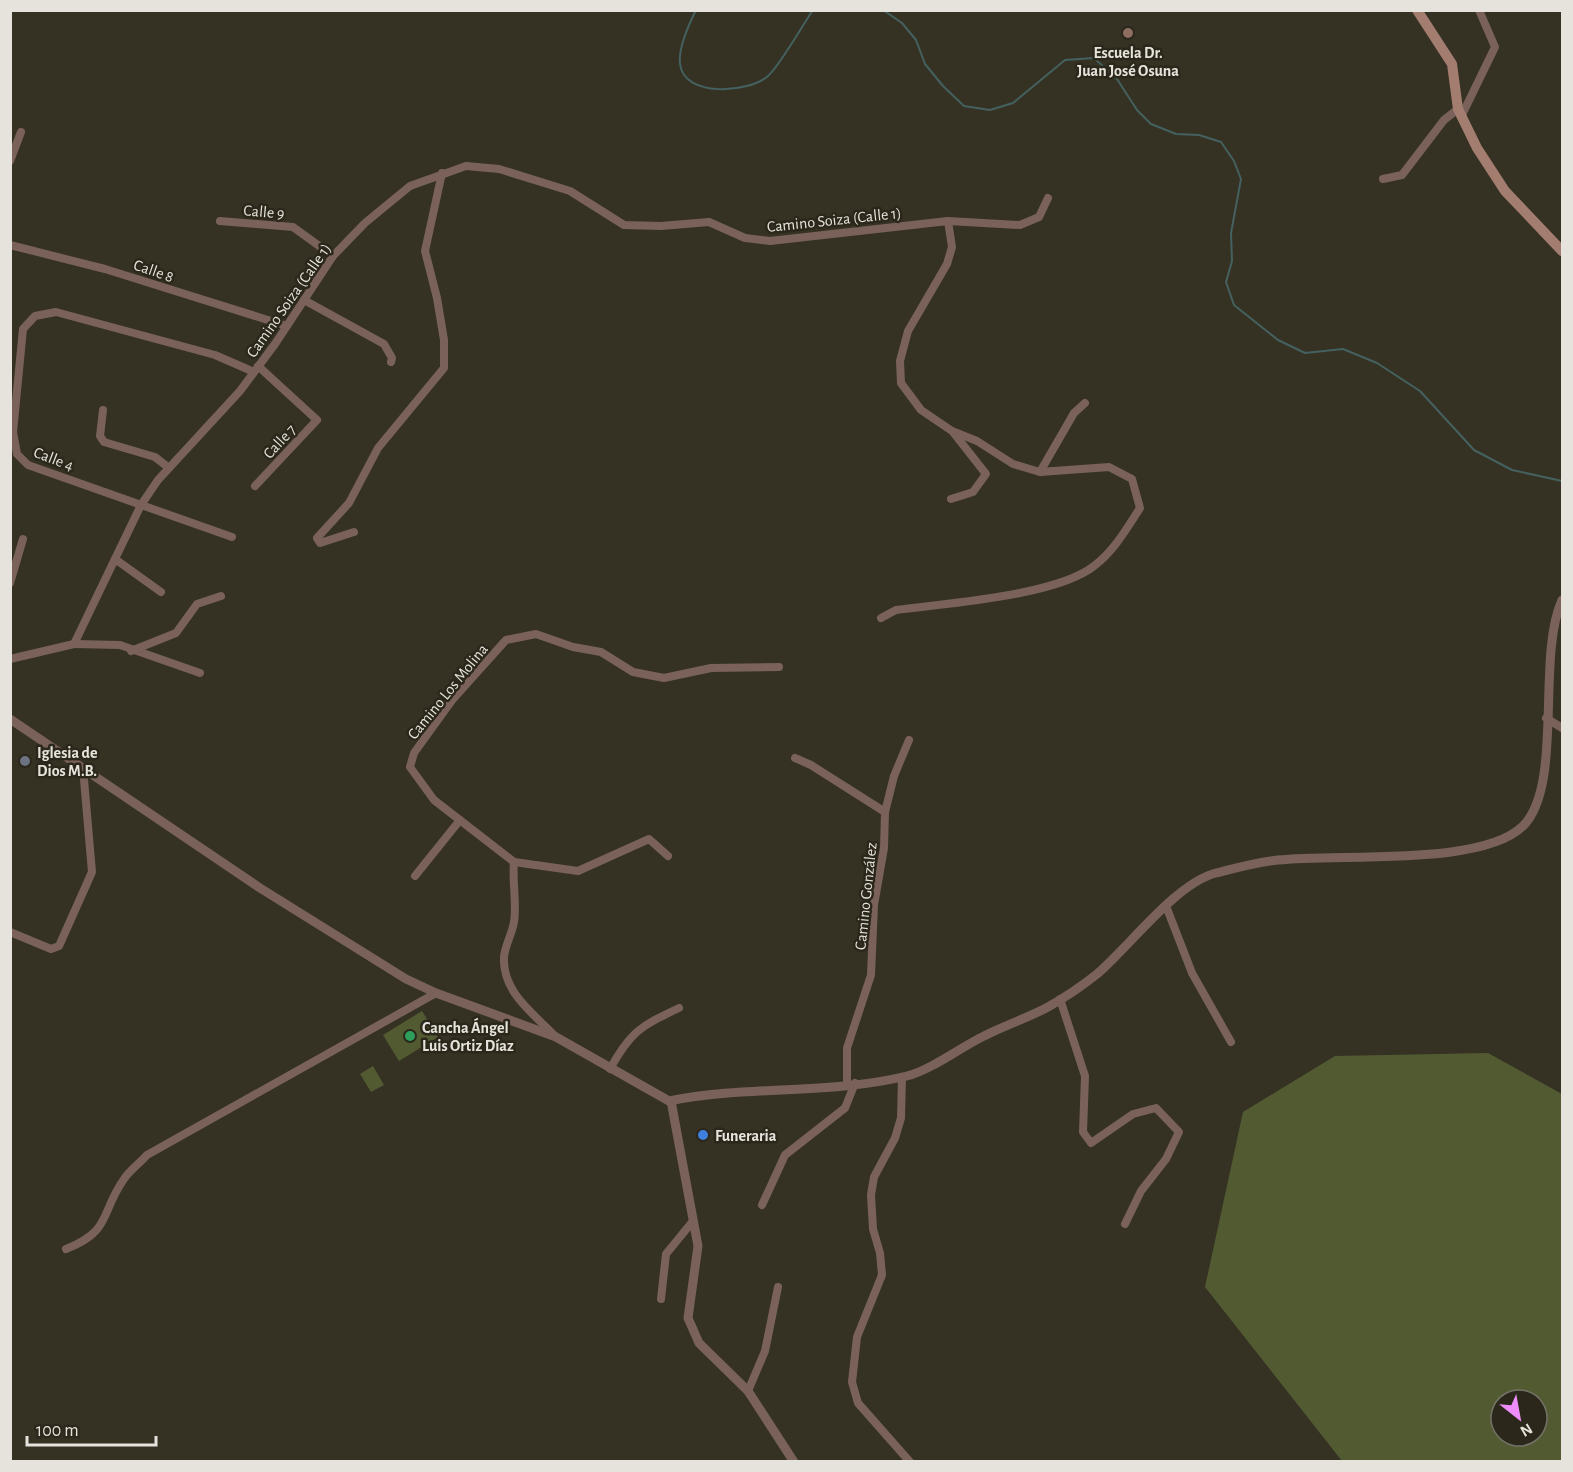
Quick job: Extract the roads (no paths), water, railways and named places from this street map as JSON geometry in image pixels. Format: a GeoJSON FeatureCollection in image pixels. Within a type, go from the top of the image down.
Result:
{"type":"FeatureCollection","features":[{"type":"Feature","properties":{"kind":"main road"},"geometry":{"type":"LineString","coordinates":[[1417,10],[1452,64],[1459,113],[1477,148],[1505,191],[1563,251]]}},
{"type":"Feature","properties":{"kind":"street"},"geometry":{"type":"LineString","coordinates":[[1383,179],[1402,175],[1444,120],[1459,113],[1495,47],[1479,10]]}},
{"type":"Feature","properties":{"kind":"street"},"geometry":{"type":"LineString","coordinates":[[10,161],[21,132]]}},
{"type":"Feature","properties":{"kind":"street","name":"Camino Soiza (Calle 1)"},"geometry":{"type":"LineString","coordinates":[[74,644],[141,505],[169,468],[256,369],[333,256],[364,223],[410,186],[466,166],[499,169],[570,191],[624,225],[661,226],[709,222],[745,238],[770,241],[948,221],[1020,225],[1039,217],[1048,198]]}},
{"type":"Feature","properties":{"kind":"street"},"geometry":{"type":"LineString","coordinates":[[354,531],[327,543],[320,543],[317,538],[349,503],[378,448],[444,368],[444,340],[439,308],[425,251],[442,173]]}},
{"type":"Feature","properties":{"kind":"street","name":"Calle 9"},"geometry":{"type":"LineString","coordinates":[[220,221],[293,227],[333,256]]}},
{"type":"Feature","properties":{"kind":"street"},"geometry":{"type":"LineString","coordinates":[[881,618],[896,610],[1048,588],[1094,567],[1119,540],[1140,508],[1132,479],[1109,467],[1040,472],[1012,464],[977,441],[952,431],[921,410],[901,383],[900,362],[908,331],[947,264],[952,247],[948,221]]}},
{"type":"Feature","properties":{"kind":"street","name":"Calle 8"},"geometry":{"type":"LineString","coordinates":[[10,245],[105,269],[287,326]]}},
{"type":"Feature","properties":{"kind":"street"},"geometry":{"type":"LineString","coordinates":[[304,300],[384,344],[392,358],[391,362]]}},
{"type":"Feature","properties":{"kind":"street","name":"Calle 4"},"geometry":{"type":"LineString","coordinates":[[232,537],[27,465],[17,454],[14,432],[23,328],[35,316],[56,312],[215,355],[256,369]]}},
{"type":"Feature","properties":{"kind":"street","name":"Calle 7"},"geometry":{"type":"LineString","coordinates":[[255,486],[317,420],[256,369]]}},
{"type":"Feature","properties":{"kind":"street"},"geometry":{"type":"LineString","coordinates":[[1040,472],[1074,413],[1085,403]]}},
{"type":"Feature","properties":{"kind":"street"},"geometry":{"type":"LineString","coordinates":[[103,410],[100,436],[104,442],[155,458],[169,468]]}},
{"type":"Feature","properties":{"kind":"street"},"geometry":{"type":"LineString","coordinates":[[951,499],[973,492],[986,474],[952,431]]}},
{"type":"Feature","properties":{"kind":"street"},"geometry":{"type":"LineString","coordinates":[[10,583],[23,539]]}},
{"type":"Feature","properties":{"kind":"street"},"geometry":{"type":"LineString","coordinates":[[115,559],[161,592]]}},
{"type":"Feature","properties":{"kind":"street"},"geometry":{"type":"LineString","coordinates":[[131,651],[176,633],[197,604],[221,596]]}},
{"type":"Feature","properties":{"kind":"street"},"geometry":{"type":"LineString","coordinates":[[10,719],[260,888],[405,979],[436,993],[556,1037],[671,1101],[706,1093],[851,1084],[910,1076],[1060,999],[1096,975],[1166,906],[1204,876],[1278,860],[1462,852],[1503,842],[1524,825],[1537,805],[1545,771],[1546,718],[1555,616],[1563,600]]}},
{"type":"Feature","properties":{"kind":"street","name":"Camino Los Molina"},"geometry":{"type":"LineString","coordinates":[[514,862],[434,800],[410,767],[414,753],[453,699],[506,640],[536,634],[573,647],[602,652],[633,672],[664,678],[711,668],[779,667]]}},
{"type":"Feature","properties":{"kind":"street"},"geometry":{"type":"LineString","coordinates":[[10,659],[74,644],[120,645],[131,651],[200,673]]}},
{"type":"Feature","properties":{"kind":"street"},"geometry":{"type":"LineString","coordinates":[[1546,718],[1563,728]]}},
{"type":"Feature","properties":{"kind":"street","name":"Camino González"},"geometry":{"type":"LineString","coordinates":[[851,1084],[847,1048],[871,975],[874,905],[884,848],[885,812],[894,776],[909,740]]}},
{"type":"Feature","properties":{"kind":"street"},"geometry":{"type":"LineString","coordinates":[[795,758],[885,812]]}},
{"type":"Feature","properties":{"kind":"street"},"geometry":{"type":"LineString","coordinates":[[10,932],[51,949],[59,946],[80,894],[87,886],[92,872],[83,768]]}},
{"type":"Feature","properties":{"kind":"street"},"geometry":{"type":"LineString","coordinates":[[415,876],[460,820]]}},
{"type":"Feature","properties":{"kind":"street"},"geometry":{"type":"LineString","coordinates":[[556,1037],[509,988],[504,959],[515,920],[512,883],[514,862],[578,871],[649,838],[668,856]]}},
{"type":"Feature","properties":{"kind":"street"},"geometry":{"type":"LineString","coordinates":[[1166,906],[1192,973],[1231,1042]]}},
{"type":"Feature","properties":{"kind":"street"},"geometry":{"type":"LineString","coordinates":[[66,1249],[82,1243],[99,1230],[124,1179],[147,1155],[436,993]]}},
{"type":"Feature","properties":{"kind":"street"},"geometry":{"type":"LineString","coordinates":[[1060,999],[1085,1076],[1083,1132],[1091,1143],[1133,1114],[1156,1108],[1179,1132],[1166,1159],[1141,1191],[1125,1224]]}},
{"type":"Feature","properties":{"kind":"street"},"geometry":{"type":"LineString","coordinates":[[610,1069],[626,1041],[644,1025],[679,1008]]}},
{"type":"Feature","properties":{"kind":"street"},"geometry":{"type":"LineString","coordinates":[[902,1077],[901,1118],[895,1138],[874,1177],[871,1195],[873,1229],[880,1253],[882,1275],[857,1337],[852,1382],[858,1403],[910,1461]]}},
{"type":"Feature","properties":{"kind":"street"},"geometry":{"type":"LineString","coordinates":[[762,1205],[786,1155],[845,1108],[851,1084]]}},
{"type":"Feature","properties":{"kind":"street"},"geometry":{"type":"LineString","coordinates":[[671,1101],[698,1246],[688,1318],[699,1343],[748,1392],[794,1461]]}},
{"type":"Feature","properties":{"kind":"street"},"geometry":{"type":"LineString","coordinates":[[661,1299],[666,1254],[693,1221]]}},
{"type":"Feature","properties":{"kind":"street"},"geometry":{"type":"LineString","coordinates":[[748,1392],[765,1351],[778,1287]]}},
{"type":"Feature","properties":{"kind":"waterway"},"geometry":{"type":"LineString","coordinates":[[696,10],[682,43],[680,64],[684,75],[693,83],[718,89],[747,86],[768,76],[785,55],[813,10]]}},
{"type":"Feature","properties":{"kind":"waterway"},"geometry":{"type":"LineString","coordinates":[[883,10],[902,23],[916,40],[925,64],[964,106],[990,110],[1013,103],[1065,60],[1094,58],[1117,79],[1137,110],[1151,124],[1176,134],[1199,135],[1221,142],[1234,161],[1241,179],[1231,233],[1232,261],[1226,282],[1234,305],[1278,340],[1305,353],[1343,349],[1377,363],[1420,391],[1474,450],[1512,470],[1562,481]]}},
{"type":"Feature","properties":{"kind":"place","name":"Escuela Dr. Juan José Osuna"},"geometry":{"type":"Point","coordinates":[1128,33]}},
{"type":"Feature","properties":{"kind":"place","name":"Iglesia de Dios M.B."},"geometry":{"type":"Point","coordinates":[25,761]}},
{"type":"Feature","properties":{"kind":"place","name":"Cancha Ángel Luis Ortiz Díaz"},"geometry":{"type":"Point","coordinates":[410,1036]}},
{"type":"Feature","properties":{"kind":"place","name":"Funeraria"},"geometry":{"type":"Point","coordinates":[703,1135]}}]}
